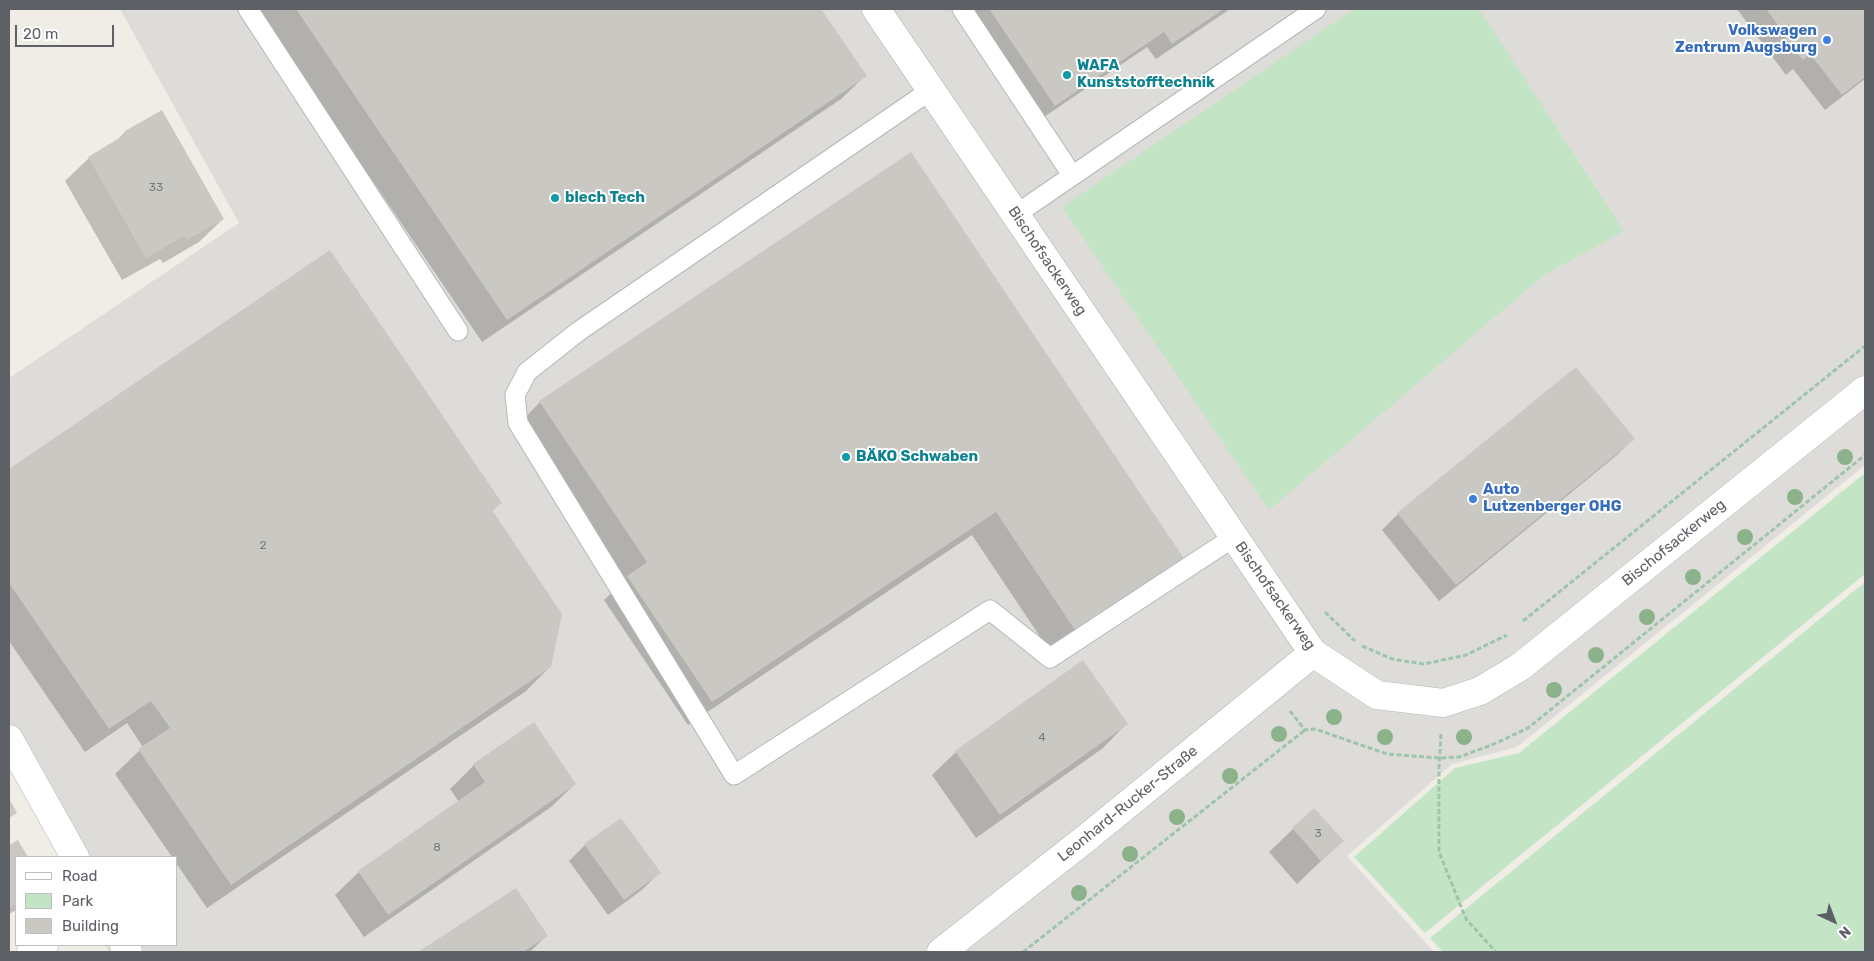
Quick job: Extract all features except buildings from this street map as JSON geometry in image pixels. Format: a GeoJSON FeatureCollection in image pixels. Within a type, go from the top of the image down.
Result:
{"type":"FeatureCollection","features":[{"type":"Feature","properties":{"kind":"street","name":"Bischofsackerweg"},"geometry":{"type":"LineString","coordinates":[[876,9],[1313,653],[1377,695],[1443,704],[1480,691],[1520,667],[1865,390]]}},
{"type":"Feature","properties":{"kind":"street","name":"Leonhard-Rucker-Straße"},"geometry":{"type":"LineString","coordinates":[[941,952],[1084,840],[1313,653]]}},
{"type":"Feature","properties":{"kind":"street"},"geometry":{"type":"LineString","coordinates":[[9,739],[74,856]]}},
{"type":"Feature","properties":{"kind":"street"},"geometry":{"type":"LineString","coordinates":[[31,952],[42,946]]}},
{"type":"Feature","properties":{"kind":"lane"},"geometry":{"type":"LineString","coordinates":[[248,9],[458,330]]}},
{"type":"Feature","properties":{"kind":"lane"},"geometry":{"type":"LineString","coordinates":[[962,9],[1072,175]]}},
{"type":"Feature","properties":{"kind":"lane"},"geometry":{"type":"LineString","coordinates":[[1015,215],[1316,9]]}},
{"type":"Feature","properties":{"kind":"lane"},"geometry":{"type":"LineString","coordinates":[[931,90],[578,331],[527,372],[515,396],[518,423],[734,775],[990,610],[1050,658],[1234,537]]}},
{"type":"Feature","properties":{"kind":"path"},"geometry":{"type":"LineString","coordinates":[[1521,623],[1865,346]]}},
{"type":"Feature","properties":{"kind":"path"},"geometry":{"type":"LineString","coordinates":[[1321,608],[1357,643],[1392,659],[1424,664],[1466,656],[1506,636],[1513,630]]}},
{"type":"Feature","properties":{"kind":"path"},"geometry":{"type":"LineString","coordinates":[[1443,704],[1439,766],[1439,852],[1466,919],[1496,952]]}},
{"type":"Feature","properties":{"kind":"path"},"geometry":{"type":"LineString","coordinates":[[1023,952],[1305,730]]}},
{"type":"Feature","properties":{"kind":"shaded area"},"geometry":{"type":"Polygon","coordinates":[[[120,9],[1865,9],[1865,465],[1517,747],[1452,764],[1347,856],[1434,952],[109,952],[106,946],[178,946],[178,856],[60,856],[9,753],[9,378],[239,223],[120,9]]]}},
{"type":"Feature","properties":{"kind":"green space"},"geometry":{"type":"Polygon","coordinates":[[[1354,9],[1479,9],[1624,231],[1544,275],[1269,510],[1062,207],[1354,9]]]}},
{"type":"Feature","properties":{"kind":"green space"},"geometry":{"type":"Polygon","coordinates":[[[1865,473],[1865,574],[1425,933],[1354,857],[1455,768],[1519,753],[1865,473]]]}},
{"type":"Feature","properties":{"kind":"green space"},"geometry":{"type":"Polygon","coordinates":[[[1865,582],[1865,952],[1443,952],[1430,938],[1865,582]]]}},
{"type":"Feature","properties":{"kind":"place","name":"Volkswagen Zentrum Augsburg"},"geometry":{"type":"Point","coordinates":[1827,40]}},
{"type":"Feature","properties":{"kind":"place","name":"WAFA Kunststofftechnik"},"geometry":{"type":"Point","coordinates":[1067,75]}},
{"type":"Feature","properties":{"kind":"place","name":"blech Tech"},"geometry":{"type":"Point","coordinates":[555,198]}},
{"type":"Feature","properties":{"kind":"place","name":"BÄKO Schwaben"},"geometry":{"type":"Point","coordinates":[846,457]}},
{"type":"Feature","properties":{"kind":"place","name":"Auto Lutzenberger OHG"},"geometry":{"type":"Point","coordinates":[1473,499]}}]}
